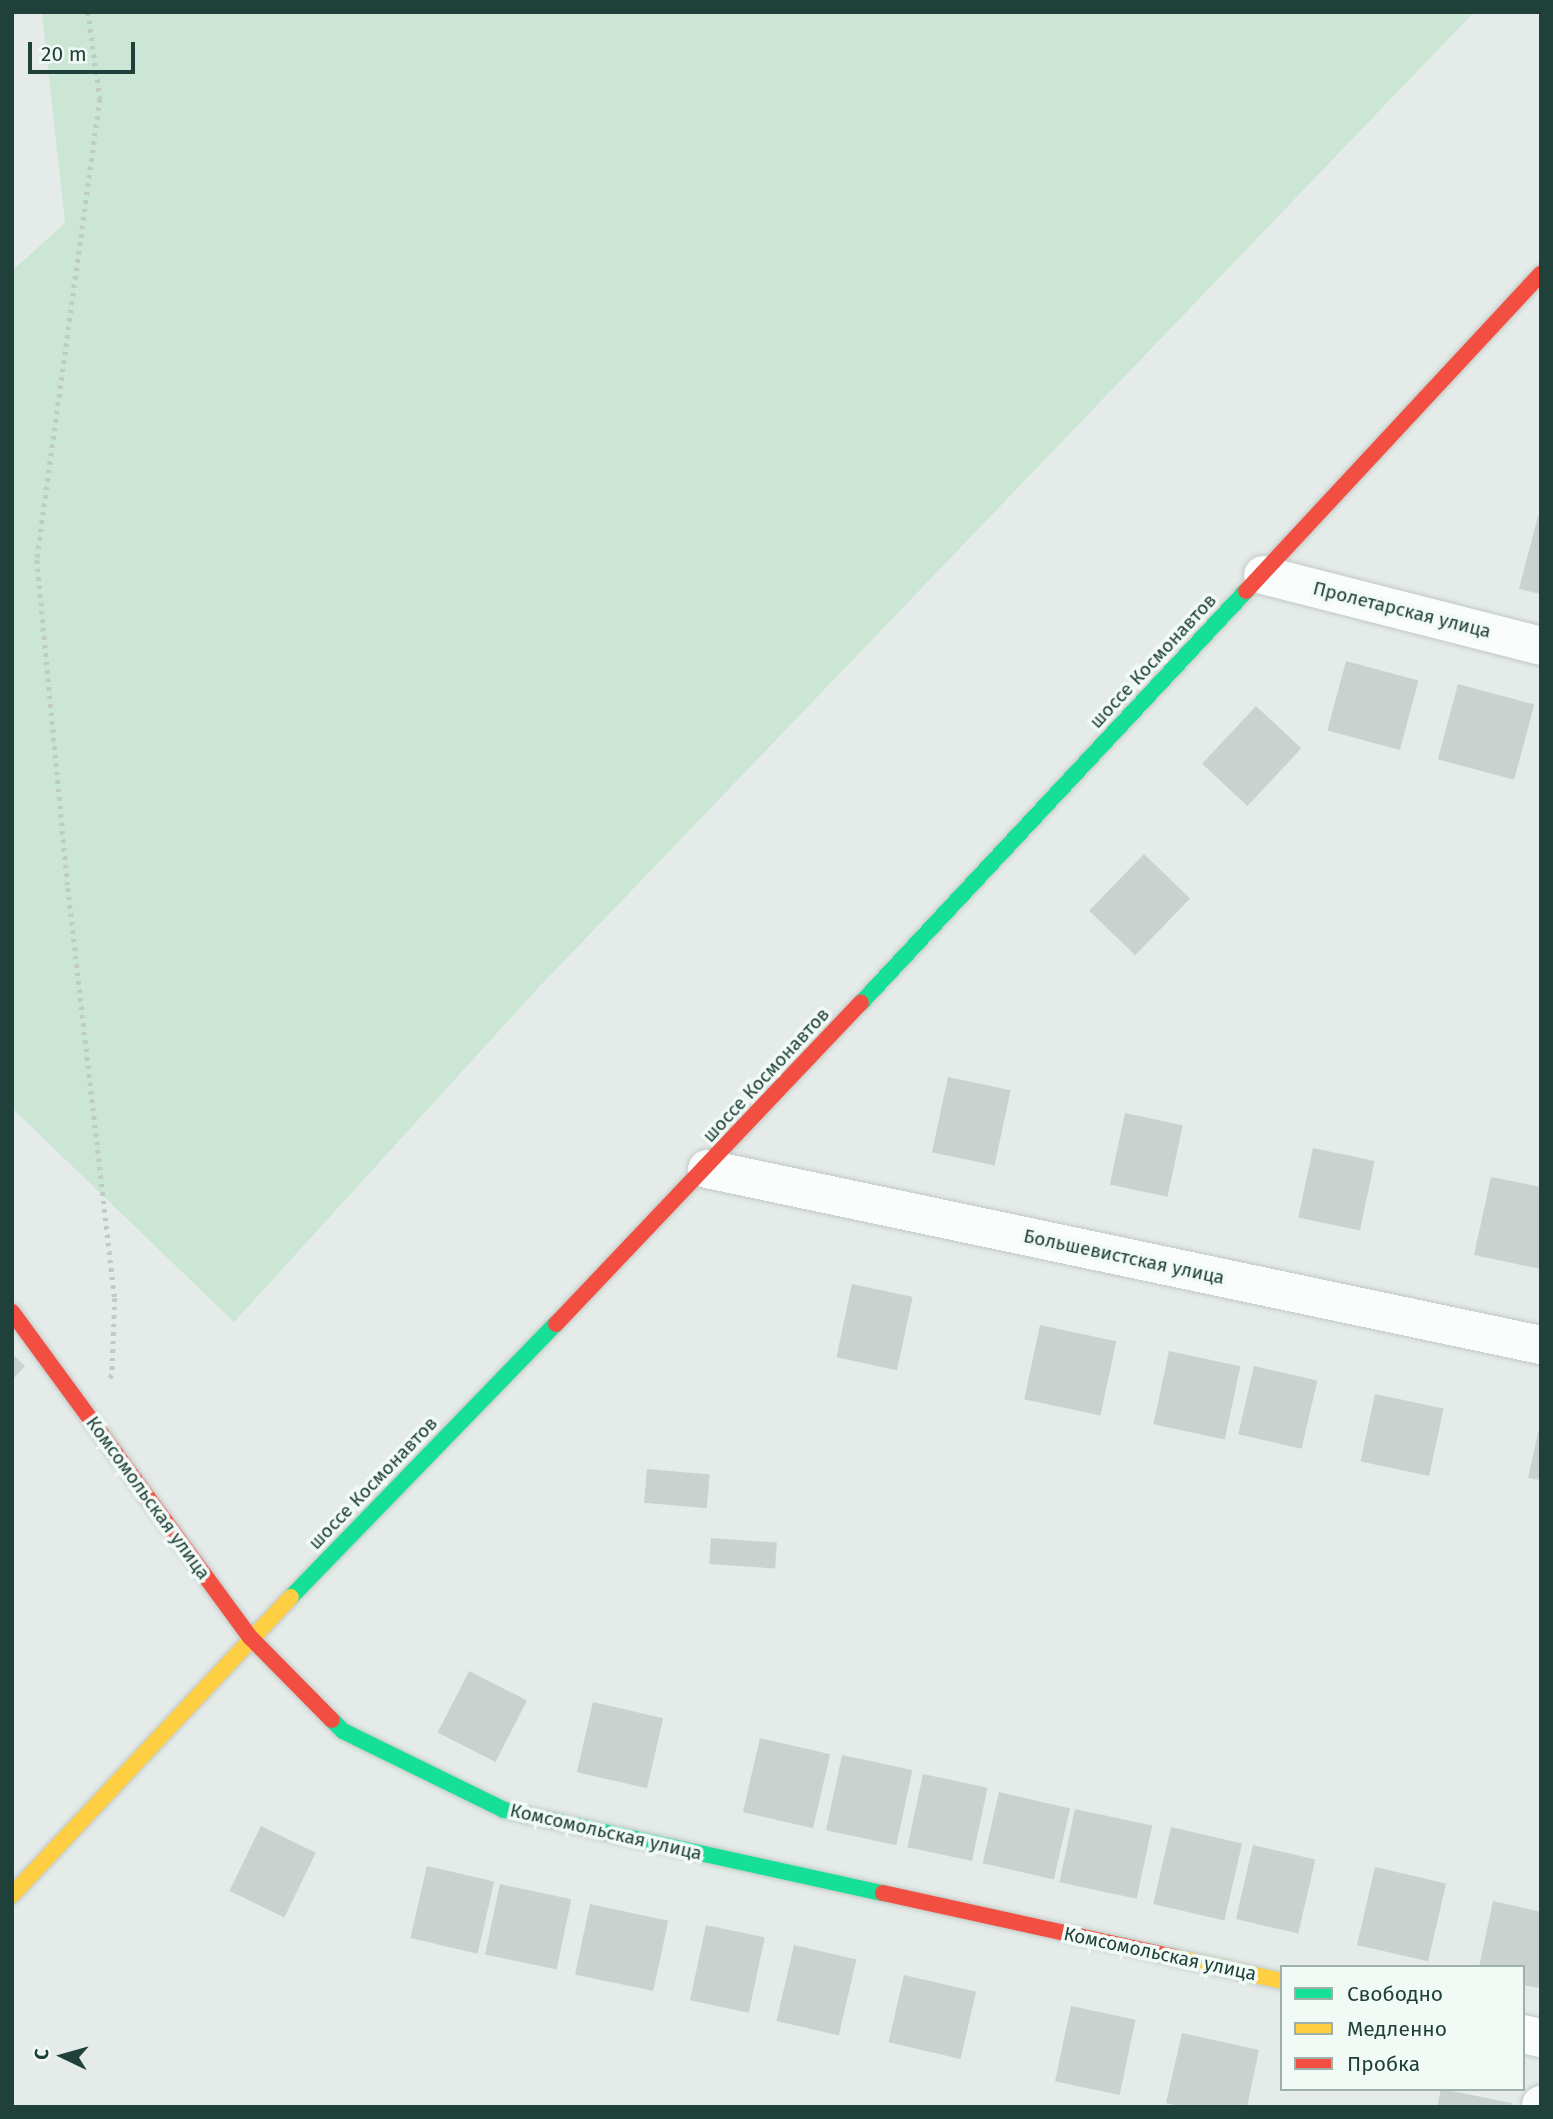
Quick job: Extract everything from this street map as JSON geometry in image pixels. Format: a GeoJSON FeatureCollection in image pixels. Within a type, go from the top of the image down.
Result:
{"type":"FeatureCollection","features":[{"type":"Feature","properties":{"kind":"main road","name":"шоссе Космонавтов"},"geometry":{"type":"LineString","coordinates":[[12,1895],[251,1638],[707,1169],[1541,274]]}},
{"type":"Feature","properties":{"kind":"main road","name":"Комсомольская улица"},"geometry":{"type":"LineString","coordinates":[[12,1312],[251,1638],[343,1731],[504,1810],[1280,1981]]}},
{"type":"Feature","properties":{"kind":"street","name":"Пролетарская улица"},"geometry":{"type":"LineString","coordinates":[[1262,575],[1541,646]]}},
{"type":"Feature","properties":{"kind":"street","name":"Большевистская улица"},"geometry":{"type":"LineString","coordinates":[[707,1169],[1541,1345]]}},
{"type":"Feature","properties":{"kind":"path"},"geometry":{"type":"LineString","coordinates":[[84,1411],[112,1375],[115,1298],[68,888],[37,560],[100,99],[88,12]]}},
{"type":"Feature","properties":{"kind":"green space"},"geometry":{"type":"Polygon","coordinates":[[[42,12],[1474,12],[539,987],[234,1322],[12,1108],[12,271],[65,223],[42,12]]]}},
{"type":"Feature","properties":{"kind":"building"},"geometry":{"type":"Polygon","coordinates":[[[1538,516],[1541,517],[1541,594],[1519,589],[1538,516]]]}},
{"type":"Feature","properties":{"kind":"building"},"geometry":{"type":"Polygon","coordinates":[[[1346,661],[1418,680],[1400,750],[1327,731],[1346,661]]]}},
{"type":"Feature","properties":{"kind":"building"},"geometry":{"type":"Polygon","coordinates":[[[1458,684],[1534,704],[1514,780],[1438,759],[1458,684]]]}},
{"type":"Feature","properties":{"kind":"building"},"geometry":{"type":"Polygon","coordinates":[[[1256,706],[1301,748],[1247,806],[1202,764],[1256,706]]]}},
{"type":"Feature","properties":{"kind":"building"},"geometry":{"type":"Polygon","coordinates":[[[1144,854],[1190,898],[1135,955],[1089,911],[1144,854]]]}},
{"type":"Feature","properties":{"kind":"building"},"geometry":{"type":"Polygon","coordinates":[[[948,1077],[1011,1090],[995,1166],[932,1152],[948,1077]]]}},
{"type":"Feature","properties":{"kind":"building"},"geometry":{"type":"Polygon","coordinates":[[[1125,1113],[1183,1125],[1168,1197],[1110,1184],[1125,1113]]]}},
{"type":"Feature","properties":{"kind":"building"},"geometry":{"type":"Polygon","coordinates":[[[1313,1148],[1375,1161],[1360,1231],[1298,1217],[1313,1148]]]}},
{"type":"Feature","properties":{"kind":"building"},"geometry":{"type":"Polygon","coordinates":[[[1491,1177],[1541,1187],[1540,1269],[1474,1255],[1491,1177]]]}},
{"type":"Feature","properties":{"kind":"building"},"geometry":{"type":"Polygon","coordinates":[[[852,1284],[913,1297],[897,1370],[836,1357],[852,1284]]]}},
{"type":"Feature","properties":{"kind":"building"},"geometry":{"type":"Polygon","coordinates":[[[1040,1325],[1116,1341],[1100,1416],[1024,1399],[1040,1325]]]}},
{"type":"Feature","properties":{"kind":"building"},"geometry":{"type":"Polygon","coordinates":[[[1169,1351],[1240,1366],[1225,1440],[1153,1424],[1169,1351]]]}},
{"type":"Feature","properties":{"kind":"building"},"geometry":{"type":"Polygon","coordinates":[[[12,1354],[25,1366],[12,1380],[12,1354]]]}},
{"type":"Feature","properties":{"kind":"building"},"geometry":{"type":"Polygon","coordinates":[[[1254,1366],[1317,1381],[1302,1449],[1238,1434],[1254,1366]]]}},
{"type":"Feature","properties":{"kind":"building"},"geometry":{"type":"Polygon","coordinates":[[[1375,1394],[1443,1409],[1429,1476],[1361,1461],[1375,1394]]]}},
{"type":"Feature","properties":{"kind":"building"},"geometry":{"type":"Polygon","coordinates":[[[1541,1424],[1541,1480],[1528,1478],[1541,1424]]]}},
{"type":"Feature","properties":{"kind":"building"},"geometry":{"type":"Polygon","coordinates":[[[647,1469],[710,1474],[707,1508],[644,1503],[647,1469]]]}},
{"type":"Feature","properties":{"kind":"building"},"geometry":{"type":"Polygon","coordinates":[[[711,1538],[777,1543],[775,1569],[709,1564],[711,1538]]]}},
{"type":"Feature","properties":{"kind":"building"},"geometry":{"type":"Polygon","coordinates":[[[469,1671],[527,1701],[496,1762],[438,1732],[469,1671]]]}},
{"type":"Feature","properties":{"kind":"building"},"geometry":{"type":"Polygon","coordinates":[[[593,1702],[663,1718],[647,1788],[577,1772],[593,1702]]]}},
{"type":"Feature","properties":{"kind":"building"},"geometry":{"type":"Polygon","coordinates":[[[760,1738],[830,1754],[813,1828],[743,1812],[760,1738]]]}},
{"type":"Feature","properties":{"kind":"building"},"geometry":{"type":"Polygon","coordinates":[[[842,1755],[912,1770],[896,1845],[826,1830],[842,1755]]]}},
{"type":"Feature","properties":{"kind":"building"},"geometry":{"type":"Polygon","coordinates":[[[923,1774],[988,1788],[972,1861],[907,1847],[923,1774]]]}},
{"type":"Feature","properties":{"kind":"building"},"geometry":{"type":"Polygon","coordinates":[[[999,1792],[1070,1808],[1054,1880],[983,1863],[999,1792]]]}},
{"type":"Feature","properties":{"kind":"building"},"geometry":{"type":"Polygon","coordinates":[[[1075,1809],[1152,1825],[1137,1899],[1059,1882],[1075,1809]]]}},
{"type":"Feature","properties":{"kind":"building"},"geometry":{"type":"Polygon","coordinates":[[[261,1826],[316,1853],[284,1917],[229,1891],[261,1826]]]}},
{"type":"Feature","properties":{"kind":"building"},"geometry":{"type":"Polygon","coordinates":[[[1171,1827],[1242,1843],[1224,1920],[1153,1904],[1171,1827]]]}},
{"type":"Feature","properties":{"kind":"building"},"geometry":{"type":"Polygon","coordinates":[[[1253,1845],[1315,1859],[1298,1933],[1236,1919],[1253,1845]]]}},
{"type":"Feature","properties":{"kind":"building"},"geometry":{"type":"Polygon","coordinates":[[[427,1866],[494,1882],[478,1954],[410,1938],[427,1866]]]}},
{"type":"Feature","properties":{"kind":"building"},"geometry":{"type":"Polygon","coordinates":[[[1375,1867],[1446,1883],[1428,1961],[1357,1945],[1375,1867]]]}},
{"type":"Feature","properties":{"kind":"building"},"geometry":{"type":"Polygon","coordinates":[[[500,1884],[571,1899],[556,1970],[485,1954],[500,1884]]]}},
{"type":"Feature","properties":{"kind":"building"},"geometry":{"type":"Polygon","coordinates":[[[1493,1901],[1541,1912],[1540,1988],[1525,1985],[1525,1965],[1479,1965],[1493,1901]]]}},
{"type":"Feature","properties":{"kind":"building"},"geometry":{"type":"Polygon","coordinates":[[[590,1904],[668,1921],[653,1991],[575,1974],[590,1904]]]}},
{"type":"Feature","properties":{"kind":"building"},"geometry":{"type":"Polygon","coordinates":[[[706,1925],[765,1937],[749,2013],[690,2000],[706,1925]]]}},
{"type":"Feature","properties":{"kind":"building"},"geometry":{"type":"Polygon","coordinates":[[[794,1945],[856,1959],[839,2035],[776,2021],[794,1945]]]}},
{"type":"Feature","properties":{"kind":"building"},"geometry":{"type":"Polygon","coordinates":[[[904,1975],[976,1992],[961,2059],[888,2042],[904,1975]]]}},
{"type":"Feature","properties":{"kind":"building"},"geometry":{"type":"Polygon","coordinates":[[[1071,2006],[1136,2020],[1120,2095],[1055,2081],[1071,2006]]]}},
{"type":"Feature","properties":{"kind":"building"},"geometry":{"type":"Polygon","coordinates":[[[1182,2033],[1259,2050],[1247,2107],[1183,2107],[1166,2103],[1182,2033]]]}},
{"type":"Feature","properties":{"kind":"building"},"geometry":{"type":"Polygon","coordinates":[[[1441,2091],[1512,2103],[1511,2107],[1437,2107],[1441,2091]]]}},
{"type":"Feature","properties":{"kind":"traffic: fast"},"geometry":{"type":"LineString","coordinates":[[861,1003],[1246,591]]}},
{"type":"Feature","properties":{"kind":"traffic: fast"},"geometry":{"type":"LineString","coordinates":[[291,1597],[556,1324]]}},
{"type":"Feature","properties":{"kind":"traffic: fast"},"geometry":{"type":"LineString","coordinates":[[332,1720],[343,1731],[504,1810],[883,1893]]}},
{"type":"Feature","properties":{"kind":"traffic: slow"},"geometry":{"type":"LineString","coordinates":[[12,1895],[291,1597]]}},
{"type":"Feature","properties":{"kind":"traffic: slow"},"geometry":{"type":"LineString","coordinates":[[1173,1957],[1280,1981]]}},
{"type":"Feature","properties":{"kind":"traffic: jam"},"geometry":{"type":"LineString","coordinates":[[1246,591],[1541,274]]}},
{"type":"Feature","properties":{"kind":"traffic: jam"},"geometry":{"type":"LineString","coordinates":[[556,1324],[861,1003]]}},
{"type":"Feature","properties":{"kind":"traffic: jam"},"geometry":{"type":"LineString","coordinates":[[12,1312],[251,1638],[332,1720]]}},
{"type":"Feature","properties":{"kind":"traffic: jam"},"geometry":{"type":"LineString","coordinates":[[883,1893],[1173,1957]]}}]}
